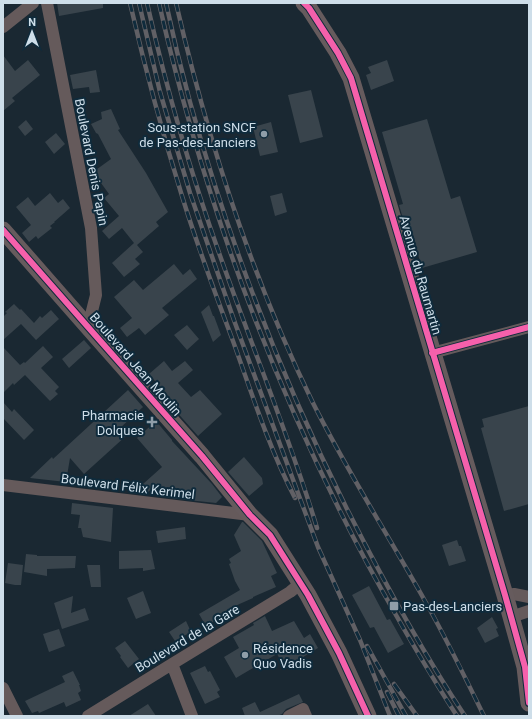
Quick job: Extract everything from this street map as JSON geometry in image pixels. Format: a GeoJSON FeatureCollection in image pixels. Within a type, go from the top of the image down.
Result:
{"type":"FeatureCollection","features":[{"type":"Feature","properties":{"kind":"street"},"geometry":{"type":"LineString","coordinates":[[3,27],[33,3]]}},
{"type":"Feature","properties":{"kind":"street","name":"Boulevard Denis Papin"},"geometry":{"type":"LineString","coordinates":[[47,3],[92,228],[96,295],[88,327]]}},
{"type":"Feature","properties":{"kind":"street","name":"Avenue du Raumartin"},"geometry":{"type":"LineString","coordinates":[[304,3],[309,8],[338,53],[351,78],[432,353],[512,616],[525,667],[529,703]]}},
{"type":"Feature","properties":{"kind":"street","name":"Boulevard Jean Moulin"},"geometry":{"type":"LineString","coordinates":[[3,230],[202,456],[250,515],[270,535],[301,583],[324,623],[368,716]]}},
{"type":"Feature","properties":{"kind":"street"},"geometry":{"type":"LineString","coordinates":[[432,353],[529,327]]}},
{"type":"Feature","properties":{"kind":"street","name":"Boulevard Félix Kerimel"},"geometry":{"type":"LineString","coordinates":[[3,485],[250,515]]}},
{"type":"Feature","properties":{"kind":"street","name":"Boulevard de la Gare"},"geometry":{"type":"LineString","coordinates":[[88,716],[290,592],[301,583]]}},
{"type":"Feature","properties":{"kind":"street"},"geometry":{"type":"LineString","coordinates":[[505,594],[529,596]]}},
{"type":"Feature","properties":{"kind":"street"},"geometry":{"type":"LineString","coordinates":[[512,616],[529,611]]}},
{"type":"Feature","properties":{"kind":"street"},"geometry":{"type":"LineString","coordinates":[[172,664],[192,716]]}},
{"type":"Feature","properties":{"kind":"street"},"geometry":{"type":"LineString","coordinates":[[3,688],[17,716]]}},
{"type":"Feature","properties":{"kind":"street"},"geometry":{"type":"LineString","coordinates":[[289,716],[303,709],[306,716]]}},
{"type":"Feature","properties":{"kind":"building"},"geometry":{"type":"Polygon","coordinates":[[[57,3],[103,3],[103,8],[59,16],[57,3]]]}},
{"type":"Feature","properties":{"kind":"building"},"geometry":{"type":"Polygon","coordinates":[[[3,55],[15,71],[28,60],[40,75],[12,98],[15,101],[3,111],[3,55]]]}},
{"type":"Feature","properties":{"kind":"building"},"geometry":{"type":"Polygon","coordinates":[[[387,60],[394,81],[371,90],[366,75],[371,73],[368,67],[387,60]]]}},
{"type":"Feature","properties":{"kind":"building"},"geometry":{"type":"Polygon","coordinates":[[[96,70],[100,92],[90,93],[89,87],[73,89],[70,75],[96,70]]]}},
{"type":"Feature","properties":{"kind":"building"},"geometry":{"type":"Polygon","coordinates":[[[311,90],[323,137],[300,143],[288,95],[311,90]]]}},
{"type":"Feature","properties":{"kind":"building"},"geometry":{"type":"Polygon","coordinates":[[[111,109],[120,129],[118,130],[146,173],[168,212],[156,222],[159,226],[137,245],[143,252],[135,259],[140,264],[124,277],[112,263],[134,243],[122,228],[109,239],[102,231],[119,216],[104,198],[109,194],[93,172],[111,159],[91,124],[102,119],[101,112],[111,109]]]}},
{"type":"Feature","properties":{"kind":"building"},"geometry":{"type":"Polygon","coordinates":[[[427,119],[451,199],[460,196],[477,252],[422,268],[414,241],[410,242],[399,205],[403,204],[382,132],[427,119]]]}},
{"type":"Feature","properties":{"kind":"building"},"geometry":{"type":"Polygon","coordinates":[[[26,120],[33,129],[25,136],[18,127],[26,120]]]}},
{"type":"Feature","properties":{"kind":"building","name":"Sous-station SNCF de Pas-des-Lanciers"},"geometry":{"type":"Polygon","coordinates":[[[271,122],[278,152],[260,156],[253,127],[271,122]]]}},
{"type":"Feature","properties":{"kind":"building"},"geometry":{"type":"Polygon","coordinates":[[[56,133],[65,144],[54,154],[45,142],[56,133]]]}},
{"type":"Feature","properties":{"kind":"building"},"geometry":{"type":"Polygon","coordinates":[[[50,193],[58,203],[63,199],[70,208],[50,226],[52,228],[38,239],[36,236],[29,242],[22,233],[31,225],[16,207],[28,197],[35,206],[50,193]]]}},
{"type":"Feature","properties":{"kind":"building"},"geometry":{"type":"Polygon","coordinates":[[[282,193],[287,212],[275,216],[270,196],[282,193]]]}},
{"type":"Feature","properties":{"kind":"building"},"geometry":{"type":"Polygon","coordinates":[[[174,264],[183,275],[190,269],[197,279],[162,308],[169,315],[145,335],[139,328],[127,337],[120,328],[132,318],[114,297],[134,280],[143,290],[174,264]]]}},
{"type":"Feature","properties":{"kind":"building"},"geometry":{"type":"Polygon","coordinates":[[[14,304],[34,323],[40,316],[42,318],[51,310],[59,319],[36,340],[21,324],[3,340],[3,317],[7,313],[5,312],[14,304]]]}},
{"type":"Feature","properties":{"kind":"building"},"geometry":{"type":"Polygon","coordinates":[[[209,305],[221,335],[213,342],[201,312],[209,305]]]}},
{"type":"Feature","properties":{"kind":"building"},"geometry":{"type":"Polygon","coordinates":[[[187,325],[199,339],[187,350],[174,335],[187,325]]]}},
{"type":"Feature","properties":{"kind":"building"},"geometry":{"type":"Polygon","coordinates":[[[84,340],[91,348],[69,368],[62,359],[84,340]]]}},
{"type":"Feature","properties":{"kind":"building"},"geometry":{"type":"Polygon","coordinates":[[[43,346],[53,357],[41,368],[59,387],[55,391],[58,394],[50,401],[25,375],[14,385],[13,383],[3,393],[3,347],[20,365],[24,362],[25,363],[43,346]]]}},
{"type":"Feature","properties":{"kind":"building"},"geometry":{"type":"Polygon","coordinates":[[[164,361],[172,371],[185,361],[193,370],[178,383],[191,397],[200,390],[222,414],[198,436],[175,410],[178,408],[149,374],[164,361]]]}},
{"type":"Feature","properties":{"kind":"building"},"geometry":{"type":"Polygon","coordinates":[[[128,390],[143,407],[120,428],[127,435],[84,474],[70,458],[66,482],[30,478],[52,457],[53,459],[128,390]]]}},
{"type":"Feature","properties":{"kind":"building"},"geometry":{"type":"Polygon","coordinates":[[[3,402],[12,412],[14,409],[34,430],[24,440],[3,418],[3,402]]]}},
{"type":"Feature","properties":{"kind":"building"},"geometry":{"type":"Polygon","coordinates":[[[529,406],[529,504],[504,511],[481,428],[484,427],[482,419],[529,406]]]}},
{"type":"Feature","properties":{"kind":"building"},"geometry":{"type":"Polygon","coordinates":[[[156,421],[222,497],[216,503],[169,498],[156,485],[145,495],[133,493],[162,467],[137,438],[156,421]]]}},
{"type":"Feature","properties":{"kind":"building"},"geometry":{"type":"Polygon","coordinates":[[[244,457],[262,478],[263,484],[249,496],[228,472],[244,457]]]}},
{"type":"Feature","properties":{"kind":"building"},"geometry":{"type":"Polygon","coordinates":[[[72,503],[113,508],[111,542],[83,537],[81,528],[78,528],[80,515],[71,514],[72,503]]]}},
{"type":"Feature","properties":{"kind":"building"},"geometry":{"type":"Polygon","coordinates":[[[242,522],[262,541],[277,573],[271,576],[276,587],[235,606],[236,608],[206,626],[199,614],[240,590],[235,581],[229,564],[231,563],[229,559],[241,551],[234,535],[242,522]]]}},
{"type":"Feature","properties":{"kind":"building"},"geometry":{"type":"Polygon","coordinates":[[[185,527],[186,539],[158,543],[156,531],[185,527]]]}},
{"type":"Feature","properties":{"kind":"building"},"geometry":{"type":"Polygon","coordinates":[[[457,540],[459,546],[461,546],[466,561],[449,566],[442,545],[457,540]]]}},
{"type":"Feature","properties":{"kind":"building"},"geometry":{"type":"Polygon","coordinates":[[[151,550],[155,569],[143,571],[143,568],[119,569],[119,551],[151,550]]]}},
{"type":"Feature","properties":{"kind":"building"},"geometry":{"type":"Polygon","coordinates":[[[26,554],[37,556],[76,556],[75,568],[47,569],[47,576],[24,572],[26,554]]]}},
{"type":"Feature","properties":{"kind":"building"},"geometry":{"type":"Polygon","coordinates":[[[8,563],[23,565],[21,585],[5,583],[8,563]]]}},
{"type":"Feature","properties":{"kind":"building"},"geometry":{"type":"Polygon","coordinates":[[[87,565],[100,565],[101,587],[91,587],[87,565]]]}},
{"type":"Feature","properties":{"kind":"building","name":"Pas-des-Lanciers"},"geometry":{"type":"Polygon","coordinates":[[[369,586],[387,620],[390,619],[404,644],[388,653],[374,627],[370,628],[352,595],[369,586]]]}},
{"type":"Feature","properties":{"kind":"building"},"geometry":{"type":"Polygon","coordinates":[[[143,591],[151,613],[136,619],[127,598],[143,591]]]}},
{"type":"Feature","properties":{"kind":"building"},"geometry":{"type":"Polygon","coordinates":[[[73,596],[71,613],[85,608],[89,620],[62,629],[54,603],[73,596]]]}},
{"type":"Feature","properties":{"kind":"building"},"geometry":{"type":"Polygon","coordinates":[[[265,616],[272,631],[294,621],[304,638],[310,634],[318,648],[300,659],[301,662],[292,668],[291,665],[285,668],[277,654],[236,678],[224,657],[239,648],[233,637],[254,625],[253,623],[265,616]]]}},
{"type":"Feature","properties":{"kind":"building"},"geometry":{"type":"Polygon","coordinates":[[[492,617],[498,628],[496,629],[499,636],[485,643],[477,628],[492,617]]]}},
{"type":"Feature","properties":{"kind":"building"},"geometry":{"type":"Polygon","coordinates":[[[186,621],[191,632],[175,641],[169,632],[186,621]]]}},
{"type":"Feature","properties":{"kind":"building"},"geometry":{"type":"Polygon","coordinates":[[[59,629],[65,646],[49,652],[43,634],[59,629]]]}},
{"type":"Feature","properties":{"kind":"building"},"geometry":{"type":"Polygon","coordinates":[[[125,641],[139,659],[128,668],[115,648],[125,641]]]}},
{"type":"Feature","properties":{"kind":"building"},"geometry":{"type":"Polygon","coordinates":[[[205,666],[208,672],[210,671],[220,690],[217,692],[220,697],[205,704],[190,673],[205,666]]]}},
{"type":"Feature","properties":{"kind":"building"},"geometry":{"type":"Polygon","coordinates":[[[73,671],[80,685],[81,691],[78,693],[81,700],[66,707],[64,702],[39,713],[38,711],[32,713],[25,701],[65,682],[62,676],[73,671]]]}},
{"type":"Feature","properties":{"kind":"building"},"geometry":{"type":"Polygon","coordinates":[[[299,694],[303,702],[286,709],[282,714],[277,716],[245,716],[242,708],[255,702],[260,712],[299,694]]]}},
{"type":"Feature","properties":{"kind":"building"},"geometry":{"type":"Polygon","coordinates":[[[148,704],[156,716],[129,716],[148,704]]]}},
{"type":"Feature","properties":{"kind":"railway"},"geometry":{"type":"LineString","coordinates":[[130,3],[161,124],[194,233],[261,421],[295,498]]}},
{"type":"Feature","properties":{"kind":"railway"},"geometry":{"type":"LineString","coordinates":[[139,3],[160,92],[190,193],[235,323],[318,547],[360,640],[390,716]]}},
{"type":"Feature","properties":{"kind":"railway"},"geometry":{"type":"LineString","coordinates":[[147,3],[172,102],[201,199],[235,297],[272,395],[317,528]]}},
{"type":"Feature","properties":{"kind":"railway"},"geometry":{"type":"LineString","coordinates":[[159,3],[177,76],[219,220],[244,291],[272,361],[301,430],[368,565],[411,641],[457,716]]}},
{"type":"Feature","properties":{"kind":"railway"},"geometry":{"type":"LineString","coordinates":[[166,3],[183,77],[205,154],[240,258],[279,360],[323,460],[361,536],[418,640],[465,716]]}},
{"type":"Feature","properties":{"kind":"railway"},"geometry":{"type":"LineString","coordinates":[[176,3],[202,106],[233,207],[270,306],[291,355],[326,428],[433,615],[484,716]]}},
{"type":"Feature","properties":{"kind":"railway"},"geometry":{"type":"LineString","coordinates":[[367,646],[406,716]]}},
{"type":"Feature","properties":{"kind":"railway"},"geometry":{"type":"LineString","coordinates":[[394,684],[417,716]]}},
{"type":"Feature","properties":{"kind":"railway"},"geometry":{"type":"LineString","coordinates":[[387,692],[399,716]]}},
{"type":"Feature","properties":{"kind":"cycle path"},"geometry":{"type":"LineString","coordinates":[[304,3],[309,8],[338,53],[351,78],[505,595],[525,667],[529,703]]}},
{"type":"Feature","properties":{"kind":"cycle path"},"geometry":{"type":"LineString","coordinates":[[3,230],[202,456],[250,515],[270,535],[308,595],[339,653],[368,716]]}},
{"type":"Feature","properties":{"kind":"cycle path"},"geometry":{"type":"LineString","coordinates":[[432,353],[529,327]]}},
{"type":"Feature","properties":{"kind":"place","name":"Sous-station SNCF de Pas-des-Lanciers"},"geometry":{"type":"Point","coordinates":[264,134]}},
{"type":"Feature","properties":{"kind":"place","name":"Pharmacie Dolques"},"geometry":{"type":"Point","coordinates":[152,422]}},
{"type":"Feature","properties":{"kind":"place","name":"Pas-des-Lanciers"},"geometry":{"type":"Point","coordinates":[394,606]}},
{"type":"Feature","properties":{"kind":"place","name":"Résidence Quo Vadis"},"geometry":{"type":"Point","coordinates":[245,655]}}]}
